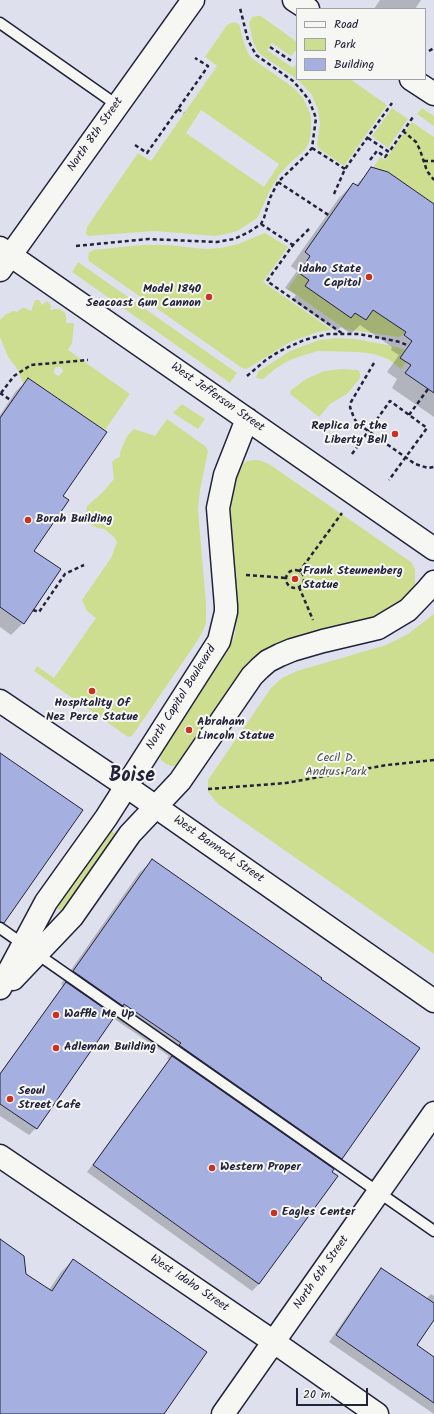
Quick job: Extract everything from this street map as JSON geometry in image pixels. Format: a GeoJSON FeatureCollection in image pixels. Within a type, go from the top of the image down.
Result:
{"type":"FeatureCollection","features":[{"type":"Feature","properties":{"kind":"street","name":"North 8th Street"},"geometry":{"type":"LineString","coordinates":[[3,257],[117,105],[193,0]]}},
{"type":"Feature","properties":{"kind":"street"},"geometry":{"type":"LineString","coordinates":[[294,0],[306,8]]}},
{"type":"Feature","properties":{"kind":"street"},"geometry":{"type":"LineString","coordinates":[[413,80],[434,94]]}},
{"type":"Feature","properties":{"kind":"street","name":"West Jefferson Street"},"geometry":{"type":"LineString","coordinates":[[3,257],[247,419],[434,549]]}},
{"type":"Feature","properties":{"kind":"street","name":"North Capitol Boulevard"},"geometry":{"type":"LineString","coordinates":[[0,993],[30,949],[46,902],[106,818],[219,641],[226,606],[218,508],[225,475],[247,419]]}},
{"type":"Feature","properties":{"kind":"street","name":"North Capitol Boulevard"},"geometry":{"type":"LineString","coordinates":[[0,988],[30,949],[72,917],[130,834],[180,781],[252,676],[268,661],[280,655],[323,641],[378,628],[408,610],[434,582]]}},
{"type":"Feature","properties":{"kind":"street","name":"West Bannock Street"},"geometry":{"type":"LineString","coordinates":[[0,701],[126,786],[434,1001]]}},
{"type":"Feature","properties":{"kind":"street","name":"North 6th Street"},"geometry":{"type":"LineString","coordinates":[[224,1414],[434,1113]]}},
{"type":"Feature","properties":{"kind":"street","name":"West Idaho Street"},"geometry":{"type":"LineString","coordinates":[[0,1156],[274,1342],[377,1414]]}},
{"type":"Feature","properties":{"kind":"lane"},"geometry":{"type":"LineString","coordinates":[[0,23],[117,105]]}},
{"type":"Feature","properties":{"kind":"lane"},"geometry":{"type":"LineString","coordinates":[[0,928],[434,1231]]}},
{"type":"Feature","properties":{"kind":"path"},"geometry":{"type":"LineString","coordinates":[[76,246],[148,239],[217,242],[234,239],[261,224],[270,198],[278,182],[312,148],[316,118],[309,100],[293,81],[256,55],[248,40],[240,8]]}},
{"type":"Feature","properties":{"kind":"path"},"geometry":{"type":"LineString","coordinates":[[270,46],[292,62]]}},
{"type":"Feature","properties":{"kind":"path"},"geometry":{"type":"LineString","coordinates":[[429,51],[434,48]]}},
{"type":"Feature","properties":{"kind":"path"},"geometry":{"type":"LineString","coordinates":[[135,145],[147,153],[178,109],[208,66],[196,58]]}},
{"type":"Feature","properties":{"kind":"path"},"geometry":{"type":"LineString","coordinates":[[334,194],[344,169],[392,103]]}},
{"type":"Feature","properties":{"kind":"path"},"geometry":{"type":"LineString","coordinates":[[178,109],[184,113]]}},
{"type":"Feature","properties":{"kind":"path"},"geometry":{"type":"LineString","coordinates":[[370,160],[377,151],[385,157],[413,117]]}},
{"type":"Feature","properties":{"kind":"path"},"geometry":{"type":"LineString","coordinates":[[403,131],[416,142],[427,171],[434,180]]}},
{"type":"Feature","properties":{"kind":"path"},"geometry":{"type":"LineString","coordinates":[[368,138],[389,152]]}},
{"type":"Feature","properties":{"kind":"path"},"geometry":{"type":"LineString","coordinates":[[312,148],[344,169]]}},
{"type":"Feature","properties":{"kind":"path"},"geometry":{"type":"LineString","coordinates":[[424,161],[434,161]]}},
{"type":"Feature","properties":{"kind":"path"},"geometry":{"type":"LineString","coordinates":[[278,182],[330,216]]}},
{"type":"Feature","properties":{"kind":"path"},"geometry":{"type":"LineString","coordinates":[[261,224],[293,245]]}},
{"type":"Feature","properties":{"kind":"path"},"geometry":{"type":"LineString","coordinates":[[309,229],[293,245],[267,281],[343,334]]}},
{"type":"Feature","properties":{"kind":"path"},"geometry":{"type":"LineString","coordinates":[[248,376],[267,359],[291,346],[316,337],[359,334],[400,342],[409,346]]}},
{"type":"Feature","properties":{"kind":"path"},"geometry":{"type":"LineString","coordinates":[[12,401],[0,393],[14,376],[31,365],[88,360]]}},
{"type":"Feature","properties":{"kind":"path"},"geometry":{"type":"LineString","coordinates":[[374,364],[351,402],[351,414],[357,423],[415,464],[434,467]]}},
{"type":"Feature","properties":{"kind":"path"},"geometry":{"type":"LineString","coordinates":[[409,415],[428,389]]}},
{"type":"Feature","properties":{"kind":"path"},"geometry":{"type":"LineString","coordinates":[[352,454],[390,401],[427,428],[389,480]]}},
{"type":"Feature","properties":{"kind":"path"},"geometry":{"type":"LineString","coordinates":[[300,572],[355,494]]}},
{"type":"Feature","properties":{"kind":"path"},"geometry":{"type":"LineString","coordinates":[[33,610],[39,612],[65,574],[84,565]]}},
{"type":"Feature","properties":{"kind":"path"},"geometry":{"type":"LineString","coordinates":[[291,571],[300,572],[304,581],[299,587],[293,588],[288,586],[286,578],[287,575],[291,571]]}},
{"type":"Feature","properties":{"kind":"path"},"geometry":{"type":"LineString","coordinates":[[251,575],[286,578]]}},
{"type":"Feature","properties":{"kind":"path"},"geometry":{"type":"LineString","coordinates":[[299,587],[312,617]]}},
{"type":"Feature","properties":{"kind":"path"},"geometry":{"type":"LineString","coordinates":[[208,789],[286,783],[387,765],[434,760]]}},
{"type":"Feature","properties":{"kind":"green space"},"geometry":{"type":"Polygon","coordinates":[[[261,16],[296,41],[296,50],[291,56],[272,43],[267,50],[293,68],[296,64],[296,78],[260,54],[257,50],[253,42],[249,23],[252,17],[261,16]]]}},
{"type":"Feature","properties":{"kind":"green space"},"geometry":{"type":"Polygon","coordinates":[[[234,22],[239,24],[249,55],[294,88],[303,98],[310,113],[311,119],[311,131],[306,149],[279,175],[256,219],[237,231],[214,236],[155,231],[88,236],[86,234],[87,227],[138,153],[151,161],[217,66],[205,57],[227,25],[234,22]],[[201,110],[186,133],[264,187],[279,164],[201,110]]]}},
{"type":"Feature","properties":{"kind":"green space"},"geometry":{"type":"Polygon","coordinates":[[[298,80],[351,80],[387,105],[344,166],[318,148],[317,144],[320,123],[318,110],[312,95],[298,80]]]}},
{"type":"Feature","properties":{"kind":"green space"},"geometry":{"type":"Polygon","coordinates":[[[392,108],[408,119],[388,148],[372,136],[392,108]]]}},
{"type":"Feature","properties":{"kind":"green space"},"geometry":{"type":"Polygon","coordinates":[[[422,108],[434,116],[434,126],[417,114],[422,108]]]}},
{"type":"Feature","properties":{"kind":"green space"},"geometry":{"type":"Polygon","coordinates":[[[412,122],[434,137],[434,211],[431,202],[386,171],[383,175],[373,168],[380,157],[385,160],[412,122]]]}},
{"type":"Feature","properties":{"kind":"green space"},"geometry":{"type":"Polygon","coordinates":[[[265,233],[288,247],[263,282],[332,330],[318,332],[290,342],[246,369],[242,368],[89,261],[88,257],[89,253],[93,250],[141,245],[168,245],[205,249],[221,248],[238,244],[265,233]]]}},
{"type":"Feature","properties":{"kind":"green space"},"geometry":{"type":"Polygon","coordinates":[[[78,262],[237,373],[230,383],[72,272],[78,262]]]}},
{"type":"Feature","properties":{"kind":"green space"},"geometry":{"type":"Polygon","coordinates":[[[299,273],[366,320],[373,310],[406,332],[404,335],[398,337],[345,329],[288,289],[299,273]]]}},
{"type":"Feature","properties":{"kind":"green space"},"geometry":{"type":"Polygon","coordinates":[[[35,300],[39,300],[42,305],[47,301],[51,305],[50,310],[60,309],[65,313],[66,322],[74,324],[72,343],[68,350],[130,394],[105,430],[28,378],[24,384],[23,383],[16,367],[8,357],[0,337],[0,320],[5,315],[13,311],[17,312],[22,308],[31,311],[35,300]],[[61,367],[54,369],[56,375],[59,376],[63,371],[61,367]]]}},
{"type":"Feature","properties":{"kind":"green space"},"geometry":{"type":"Polygon","coordinates":[[[336,338],[356,339],[397,347],[405,350],[406,362],[401,369],[388,359],[374,354],[319,351],[288,361],[263,379],[256,378],[258,372],[290,351],[319,340],[336,338]]]}},
{"type":"Feature","properties":{"kind":"green space"},"geometry":{"type":"Polygon","coordinates":[[[341,369],[358,370],[360,373],[360,378],[347,394],[330,404],[319,417],[290,394],[291,390],[306,379],[324,371],[341,369]]]}},
{"type":"Feature","properties":{"kind":"green space"},"geometry":{"type":"Polygon","coordinates":[[[182,404],[205,419],[198,429],[173,413],[182,404]]]}},
{"type":"Feature","properties":{"kind":"green space"},"geometry":{"type":"Polygon","coordinates":[[[167,419],[205,446],[208,451],[200,490],[198,510],[206,604],[206,622],[198,640],[132,736],[128,737],[34,671],[37,666],[54,678],[96,618],[87,611],[82,600],[111,558],[117,542],[114,537],[104,529],[93,526],[88,520],[86,512],[87,506],[102,493],[114,479],[112,462],[120,457],[120,452],[127,436],[134,429],[155,436],[167,419]]]}},
{"type":"Feature","properties":{"kind":"green space"},"geometry":{"type":"Polygon","coordinates":[[[259,460],[269,464],[411,562],[415,569],[415,585],[413,589],[394,607],[374,618],[293,641],[182,764],[171,766],[161,760],[161,747],[226,654],[235,634],[237,608],[228,505],[238,467],[247,461],[259,460]]]}},
{"type":"Feature","properties":{"kind":"green space","name":"Cecil D. Andrus Park"},"geometry":{"type":"Polygon","coordinates":[[[434,614],[434,954],[218,804],[208,792],[208,780],[271,688],[282,678],[297,671],[386,645],[408,634],[434,614]]]}},
{"type":"Feature","properties":{"kind":"green space"},"geometry":{"type":"Polygon","coordinates":[[[110,830],[117,835],[64,911],[59,910],[55,904],[110,830]]]}},
{"type":"Feature","properties":{"kind":"building","name":"Idaho State Capitol"},"geometry":{"type":"Polygon","coordinates":[[[371,167],[388,172],[434,204],[434,393],[405,373],[411,365],[400,358],[412,341],[404,335],[406,332],[373,310],[366,320],[355,313],[351,318],[305,286],[309,280],[299,273],[310,256],[305,252],[353,183],[358,186],[371,167]]]}},
{"type":"Feature","properties":{"kind":"building","name":"Borah Building"},"geometry":{"type":"Polygon","coordinates":[[[28,378],[107,432],[63,496],[69,500],[34,551],[61,569],[24,624],[0,607],[0,418],[28,378]]]}},
{"type":"Feature","properties":{"kind":"building"},"geometry":{"type":"Polygon","coordinates":[[[0,753],[83,810],[4,923],[0,922],[0,753]]]}},
{"type":"Feature","properties":{"kind":"building"},"geometry":{"type":"Polygon","coordinates":[[[152,859],[420,1048],[342,1159],[179,1045],[181,1043],[124,1004],[123,1006],[73,971],[152,859]]]}},
{"type":"Feature","properties":{"kind":"building","name":"Adleman Building"},"geometry":{"type":"Polygon","coordinates":[[[66,982],[115,1016],[37,1129],[0,1104],[0,1074],[66,982]]]}},
{"type":"Feature","properties":{"kind":"building"},"geometry":{"type":"Polygon","coordinates":[[[172,1056],[334,1169],[332,1172],[338,1176],[259,1284],[93,1165],[172,1056]]]}},
{"type":"Feature","properties":{"kind":"building"},"geometry":{"type":"Polygon","coordinates":[[[0,1239],[24,1256],[26,1274],[52,1291],[73,1259],[207,1352],[164,1414],[0,1414],[0,1239]]]}},
{"type":"Feature","properties":{"kind":"building"},"geometry":{"type":"Polygon","coordinates":[[[381,1268],[434,1303],[434,1320],[417,1345],[434,1357],[434,1403],[336,1335],[381,1268]]]}},
{"type":"Feature","properties":{"kind":"place","name":"Idaho State Capitol"},"geometry":{"type":"Point","coordinates":[369,277]}},
{"type":"Feature","properties":{"kind":"place","name":"Model 1840 Seacoast Gun Cannon"},"geometry":{"type":"Point","coordinates":[209,297]}},
{"type":"Feature","properties":{"kind":"place","name":"Replica of the Liberty Bell"},"geometry":{"type":"Point","coordinates":[395,434]}},
{"type":"Feature","properties":{"kind":"place","name":"Borah Building"},"geometry":{"type":"Point","coordinates":[28,520]}},
{"type":"Feature","properties":{"kind":"place","name":"Frank Steunenberg Statue"},"geometry":{"type":"Point","coordinates":[295,579]}},
{"type":"Feature","properties":{"kind":"place","name":"Hospitality Of Nez Perce Statue"},"geometry":{"type":"Point","coordinates":[92,691]}},
{"type":"Feature","properties":{"kind":"place","name":"Abraham Lincoln Statue"},"geometry":{"type":"Point","coordinates":[189,730]}},
{"type":"Feature","properties":{"kind":"place","name":"Waffle Me Up"},"geometry":{"type":"Point","coordinates":[56,1015]}},
{"type":"Feature","properties":{"kind":"place","name":"Adleman Building"},"geometry":{"type":"Point","coordinates":[56,1048]}},
{"type":"Feature","properties":{"kind":"place","name":"Seoul Street Cafe"},"geometry":{"type":"Point","coordinates":[10,1099]}},
{"type":"Feature","properties":{"kind":"place","name":"Western Proper"},"geometry":{"type":"Point","coordinates":[212,1168]}},
{"type":"Feature","properties":{"kind":"place","name":"Eagles Center"},"geometry":{"type":"Point","coordinates":[274,1213]}},
{"type":"Feature","properties":{"kind":"district","name":"Boise"},"geometry":{"type":"Point","coordinates":[132,778]}}]}
